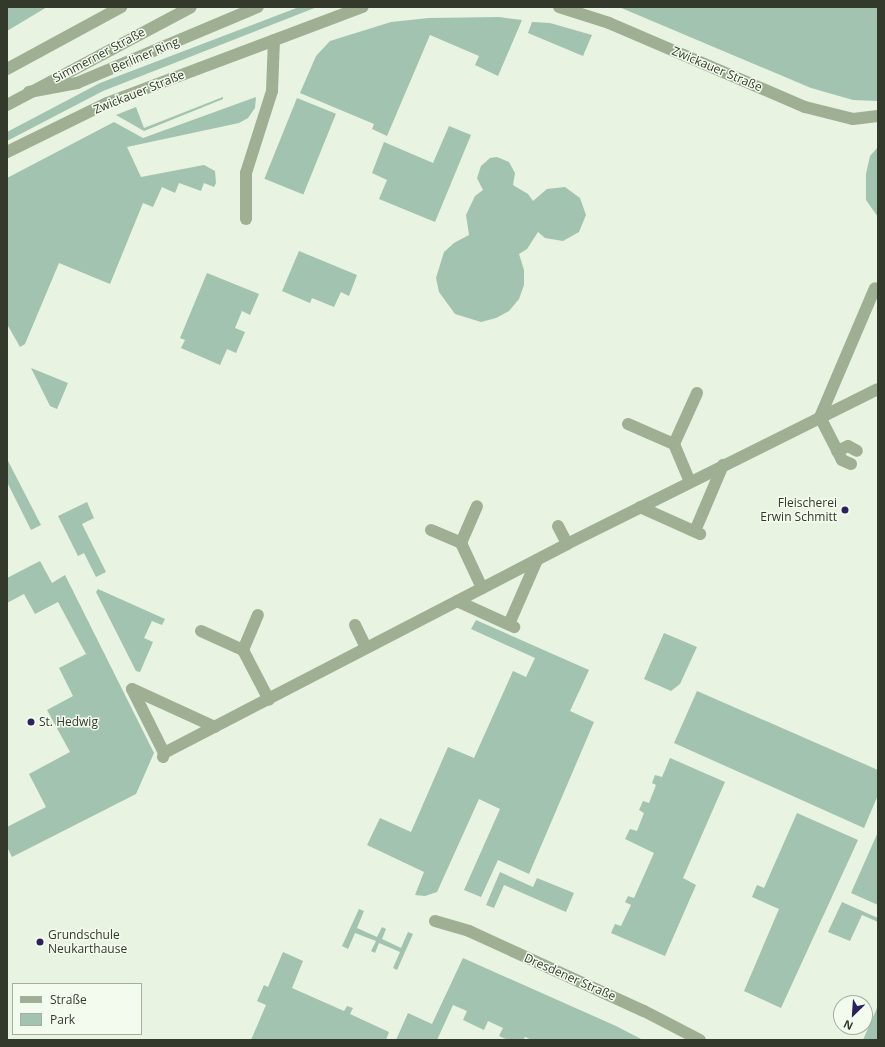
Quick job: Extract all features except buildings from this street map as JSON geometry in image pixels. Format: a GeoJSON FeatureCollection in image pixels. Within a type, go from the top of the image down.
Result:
{"type":"FeatureCollection","features":[{"type":"Feature","properties":{"kind":"street"},"geometry":{"type":"LineString","coordinates":[[7,69],[121,7]]}},
{"type":"Feature","properties":{"kind":"street","name":"Simmerner Straße"},"geometry":{"type":"LineString","coordinates":[[7,105],[191,7]]}},
{"type":"Feature","properties":{"kind":"street","name":"Berliner Ring"},"geometry":{"type":"LineString","coordinates":[[29,92],[77,83],[258,7]]}},
{"type":"Feature","properties":{"kind":"street","name":"Zwickauer Straße"},"geometry":{"type":"LineString","coordinates":[[7,152],[107,103],[363,7]]}},
{"type":"Feature","properties":{"kind":"street","name":"Zwickauer Straße"},"geometry":{"type":"LineString","coordinates":[[559,7],[609,23],[805,107],[853,119],[878,116]]}},
{"type":"Feature","properties":{"kind":"street"},"geometry":{"type":"LineString","coordinates":[[246,219],[246,173],[272,91],[274,40]]}},
{"type":"Feature","properties":{"kind":"street"},"geometry":{"type":"LineString","coordinates":[[851,464],[842,460],[820,417],[873,291],[878,305]]}},
{"type":"Feature","properties":{"kind":"street"},"geometry":{"type":"LineString","coordinates":[[215,727],[132,689],[163,755],[215,727],[253,713],[269,700],[366,648],[417,626],[458,601],[567,544],[820,417],[877,392]]}},
{"type":"Feature","properties":{"kind":"street"},"geometry":{"type":"LineString","coordinates":[[674,444],[697,393]]}},
{"type":"Feature","properties":{"kind":"street"},"geometry":{"type":"LineString","coordinates":[[628,424],[674,444],[690,482]]}},
{"type":"Feature","properties":{"kind":"street"},"geometry":{"type":"LineString","coordinates":[[837,451],[848,446],[857,451]]}},
{"type":"Feature","properties":{"kind":"street"},"geometry":{"type":"LineString","coordinates":[[640,507],[698,532],[723,465]]}},
{"type":"Feature","properties":{"kind":"street"},"geometry":{"type":"LineString","coordinates":[[461,543],[477,506]]}},
{"type":"Feature","properties":{"kind":"street"},"geometry":{"type":"LineString","coordinates":[[558,526],[567,544]]}},
{"type":"Feature","properties":{"kind":"street"},"geometry":{"type":"LineString","coordinates":[[430,530],[461,543],[482,588]]}},
{"type":"Feature","properties":{"kind":"street"},"geometry":{"type":"LineString","coordinates":[[458,601],[474,614],[511,625],[537,560]]}},
{"type":"Feature","properties":{"kind":"street"},"geometry":{"type":"LineString","coordinates":[[243,650],[258,616]]}},
{"type":"Feature","properties":{"kind":"street"},"geometry":{"type":"LineString","coordinates":[[355,625],[366,648]]}},
{"type":"Feature","properties":{"kind":"street"},"geometry":{"type":"LineString","coordinates":[[201,631],[243,650],[269,700]]}},
{"type":"Feature","properties":{"kind":"street","name":"Dresdener Straße"},"geometry":{"type":"LineString","coordinates":[[435,921],[469,931],[644,1011],[700,1040]]}},
{"type":"Feature","properties":{"kind":"green space"},"geometry":{"type":"Polygon","coordinates":[[[7,7],[47,7],[7,31],[7,7]]]}},
{"type":"Feature","properties":{"kind":"green space"},"geometry":{"type":"Polygon","coordinates":[[[299,7],[317,7],[103,91],[7,141],[7,132],[100,83],[299,7]]]}},
{"type":"Feature","properties":{"kind":"green space"},"geometry":{"type":"Polygon","coordinates":[[[619,7],[878,7],[878,101],[853,100],[811,88],[619,7]]]}},
{"type":"Feature","properties":{"kind":"green space"},"geometry":{"type":"Polygon","coordinates":[[[499,17],[522,20],[498,76],[475,65],[479,56],[430,35],[387,136],[372,129],[374,124],[300,93],[316,56],[330,41],[391,22],[429,18],[499,17]]]}},
{"type":"Feature","properties":{"kind":"green space"},"geometry":{"type":"Polygon","coordinates":[[[532,22],[550,23],[592,35],[583,56],[528,33],[532,22]]]}},
{"type":"Feature","properties":{"kind":"green space"},"geometry":{"type":"Polygon","coordinates":[[[223,97],[223,99],[144,131],[116,115],[136,107],[144,128],[223,97]]]}},
{"type":"Feature","properties":{"kind":"green space"},"geometry":{"type":"Polygon","coordinates":[[[256,97],[255,108],[248,118],[239,123],[127,147],[141,177],[204,165],[215,171],[216,183],[214,187],[204,183],[201,191],[179,183],[175,193],[162,187],[153,207],[143,203],[110,284],[59,263],[25,344],[20,347],[7,324],[7,178],[114,122],[143,138],[256,97]]]}},
{"type":"Feature","properties":{"kind":"green space"},"geometry":{"type":"Polygon","coordinates":[[[297,98],[336,114],[303,194],[264,179],[297,98]]]}},
{"type":"Feature","properties":{"kind":"green space"},"geometry":{"type":"Polygon","coordinates":[[[449,126],[471,135],[435,222],[379,199],[387,180],[372,173],[384,142],[433,163],[449,126]]]}},
{"type":"Feature","properties":{"kind":"green space"},"geometry":{"type":"Polygon","coordinates":[[[878,147],[878,217],[866,200],[866,174],[870,156],[878,147]]]}},
{"type":"Feature","properties":{"kind":"green space"},"geometry":{"type":"Polygon","coordinates":[[[497,157],[509,162],[515,173],[513,185],[528,194],[533,201],[547,189],[565,187],[580,198],[586,215],[579,232],[563,241],[545,238],[538,232],[527,249],[519,254],[524,270],[524,285],[519,299],[509,311],[496,318],[481,322],[455,314],[439,292],[436,278],[444,252],[454,243],[469,235],[466,215],[475,196],[483,190],[477,178],[481,166],[490,158],[497,157]]]}},
{"type":"Feature","properties":{"kind":"green space"},"geometry":{"type":"Polygon","coordinates":[[[299,251],[357,275],[349,296],[341,292],[334,307],[312,298],[310,303],[282,291],[299,251]]]}},
{"type":"Feature","properties":{"kind":"green space"},"geometry":{"type":"Polygon","coordinates":[[[207,273],[259,294],[250,315],[242,311],[235,328],[245,332],[236,353],[227,349],[220,365],[181,348],[185,340],[180,338],[207,273]]]}},
{"type":"Feature","properties":{"kind":"green space"},"geometry":{"type":"Polygon","coordinates":[[[31,368],[68,383],[57,409],[50,406],[31,368]]]}},
{"type":"Feature","properties":{"kind":"green space"},"geometry":{"type":"Polygon","coordinates":[[[7,459],[41,525],[31,530],[7,482],[7,459]]]}},
{"type":"Feature","properties":{"kind":"green space"},"geometry":{"type":"Polygon","coordinates":[[[87,502],[94,518],[82,524],[106,572],[96,577],[84,553],[78,556],[58,516],[87,502]]]}},
{"type":"Feature","properties":{"kind":"green space"},"geometry":{"type":"Polygon","coordinates":[[[40,561],[52,583],[65,575],[154,753],[136,794],[12,857],[7,847],[7,827],[46,807],[29,774],[70,752],[47,710],[73,696],[59,668],[86,654],[58,602],[35,614],[24,594],[7,603],[7,578],[40,561]]]}},
{"type":"Feature","properties":{"kind":"green space"},"geometry":{"type":"Polygon","coordinates":[[[98,589],[165,619],[162,625],[152,621],[144,638],[153,642],[140,672],[136,671],[96,592],[98,589]]]}},
{"type":"Feature","properties":{"kind":"green space"},"geometry":{"type":"Polygon","coordinates":[[[476,620],[589,670],[570,711],[594,722],[529,874],[498,860],[481,897],[464,890],[500,809],[479,799],[437,892],[425,896],[415,895],[424,872],[367,845],[380,818],[411,832],[448,747],[474,758],[513,671],[526,677],[535,658],[471,629],[476,620]]]}},
{"type":"Feature","properties":{"kind":"green space"},"geometry":{"type":"Polygon","coordinates":[[[664,633],[697,647],[680,684],[671,691],[644,679],[664,633]]]}},
{"type":"Feature","properties":{"kind":"green space"},"geometry":{"type":"Polygon","coordinates":[[[697,691],[878,770],[878,795],[864,828],[674,743],[697,691]]]}},
{"type":"Feature","properties":{"kind":"green space"},"geometry":{"type":"Polygon","coordinates":[[[670,758],[725,782],[683,878],[696,885],[665,956],[611,933],[615,924],[621,926],[631,905],[625,902],[628,896],[634,898],[654,853],[625,839],[630,829],[637,831],[644,813],[639,810],[643,801],[649,803],[656,785],[652,783],[655,775],[662,777],[670,758]]]}},
{"type":"Feature","properties":{"kind":"green space"},"geometry":{"type":"Polygon","coordinates":[[[797,813],[858,840],[781,1008],[744,991],[779,909],[752,897],[757,885],[764,888],[797,813]]]}},
{"type":"Feature","properties":{"kind":"green space"},"geometry":{"type":"Polygon","coordinates":[[[878,832],[878,905],[851,893],[878,832]]]}},
{"type":"Feature","properties":{"kind":"green space"},"geometry":{"type":"Polygon","coordinates":[[[500,872],[533,887],[537,878],[574,893],[566,912],[504,885],[494,908],[486,905],[500,872]]]}},
{"type":"Feature","properties":{"kind":"green space"},"geometry":{"type":"Polygon","coordinates":[[[842,902],[878,918],[878,922],[862,915],[850,941],[828,932],[842,902]]]}},
{"type":"Feature","properties":{"kind":"green space"},"geometry":{"type":"Polygon","coordinates":[[[359,909],[364,911],[357,928],[377,937],[382,927],[386,929],[382,939],[401,948],[408,932],[413,934],[397,970],[393,968],[400,952],[379,943],[375,953],[371,951],[376,941],[355,933],[348,949],[342,946],[359,909]]]}},
{"type":"Feature","properties":{"kind":"green space"},"geometry":{"type":"Polygon","coordinates":[[[283,952],[303,961],[292,988],[344,1011],[347,1006],[353,1008],[350,1014],[389,1032],[386,1040],[251,1040],[266,1005],[257,1001],[264,985],[268,987],[283,952]]]}},
{"type":"Feature","properties":{"kind":"green space"},"geometry":{"type":"Polygon","coordinates":[[[463,958],[616,1026],[643,1040],[532,1040],[525,1037],[523,1040],[508,1040],[499,1036],[503,1028],[488,1021],[484,1030],[463,1020],[467,1011],[453,1005],[437,1040],[396,1040],[408,1013],[432,1024],[463,958]]]}},
{"type":"Feature","properties":{"kind":"green space"},"geometry":{"type":"Polygon","coordinates":[[[878,1006],[878,1040],[863,1040],[865,1035],[873,1035],[873,1017],[878,1006]]]}},
{"type":"Feature","properties":{"kind":"place","name":"Fleischerei Erwin Schmitt"},"geometry":{"type":"Point","coordinates":[845,510]}},
{"type":"Feature","properties":{"kind":"place","name":"St. Hedwig"},"geometry":{"type":"Point","coordinates":[31,722]}},
{"type":"Feature","properties":{"kind":"place","name":"Grundschule Neukarthause"},"geometry":{"type":"Point","coordinates":[40,942]}}]}
